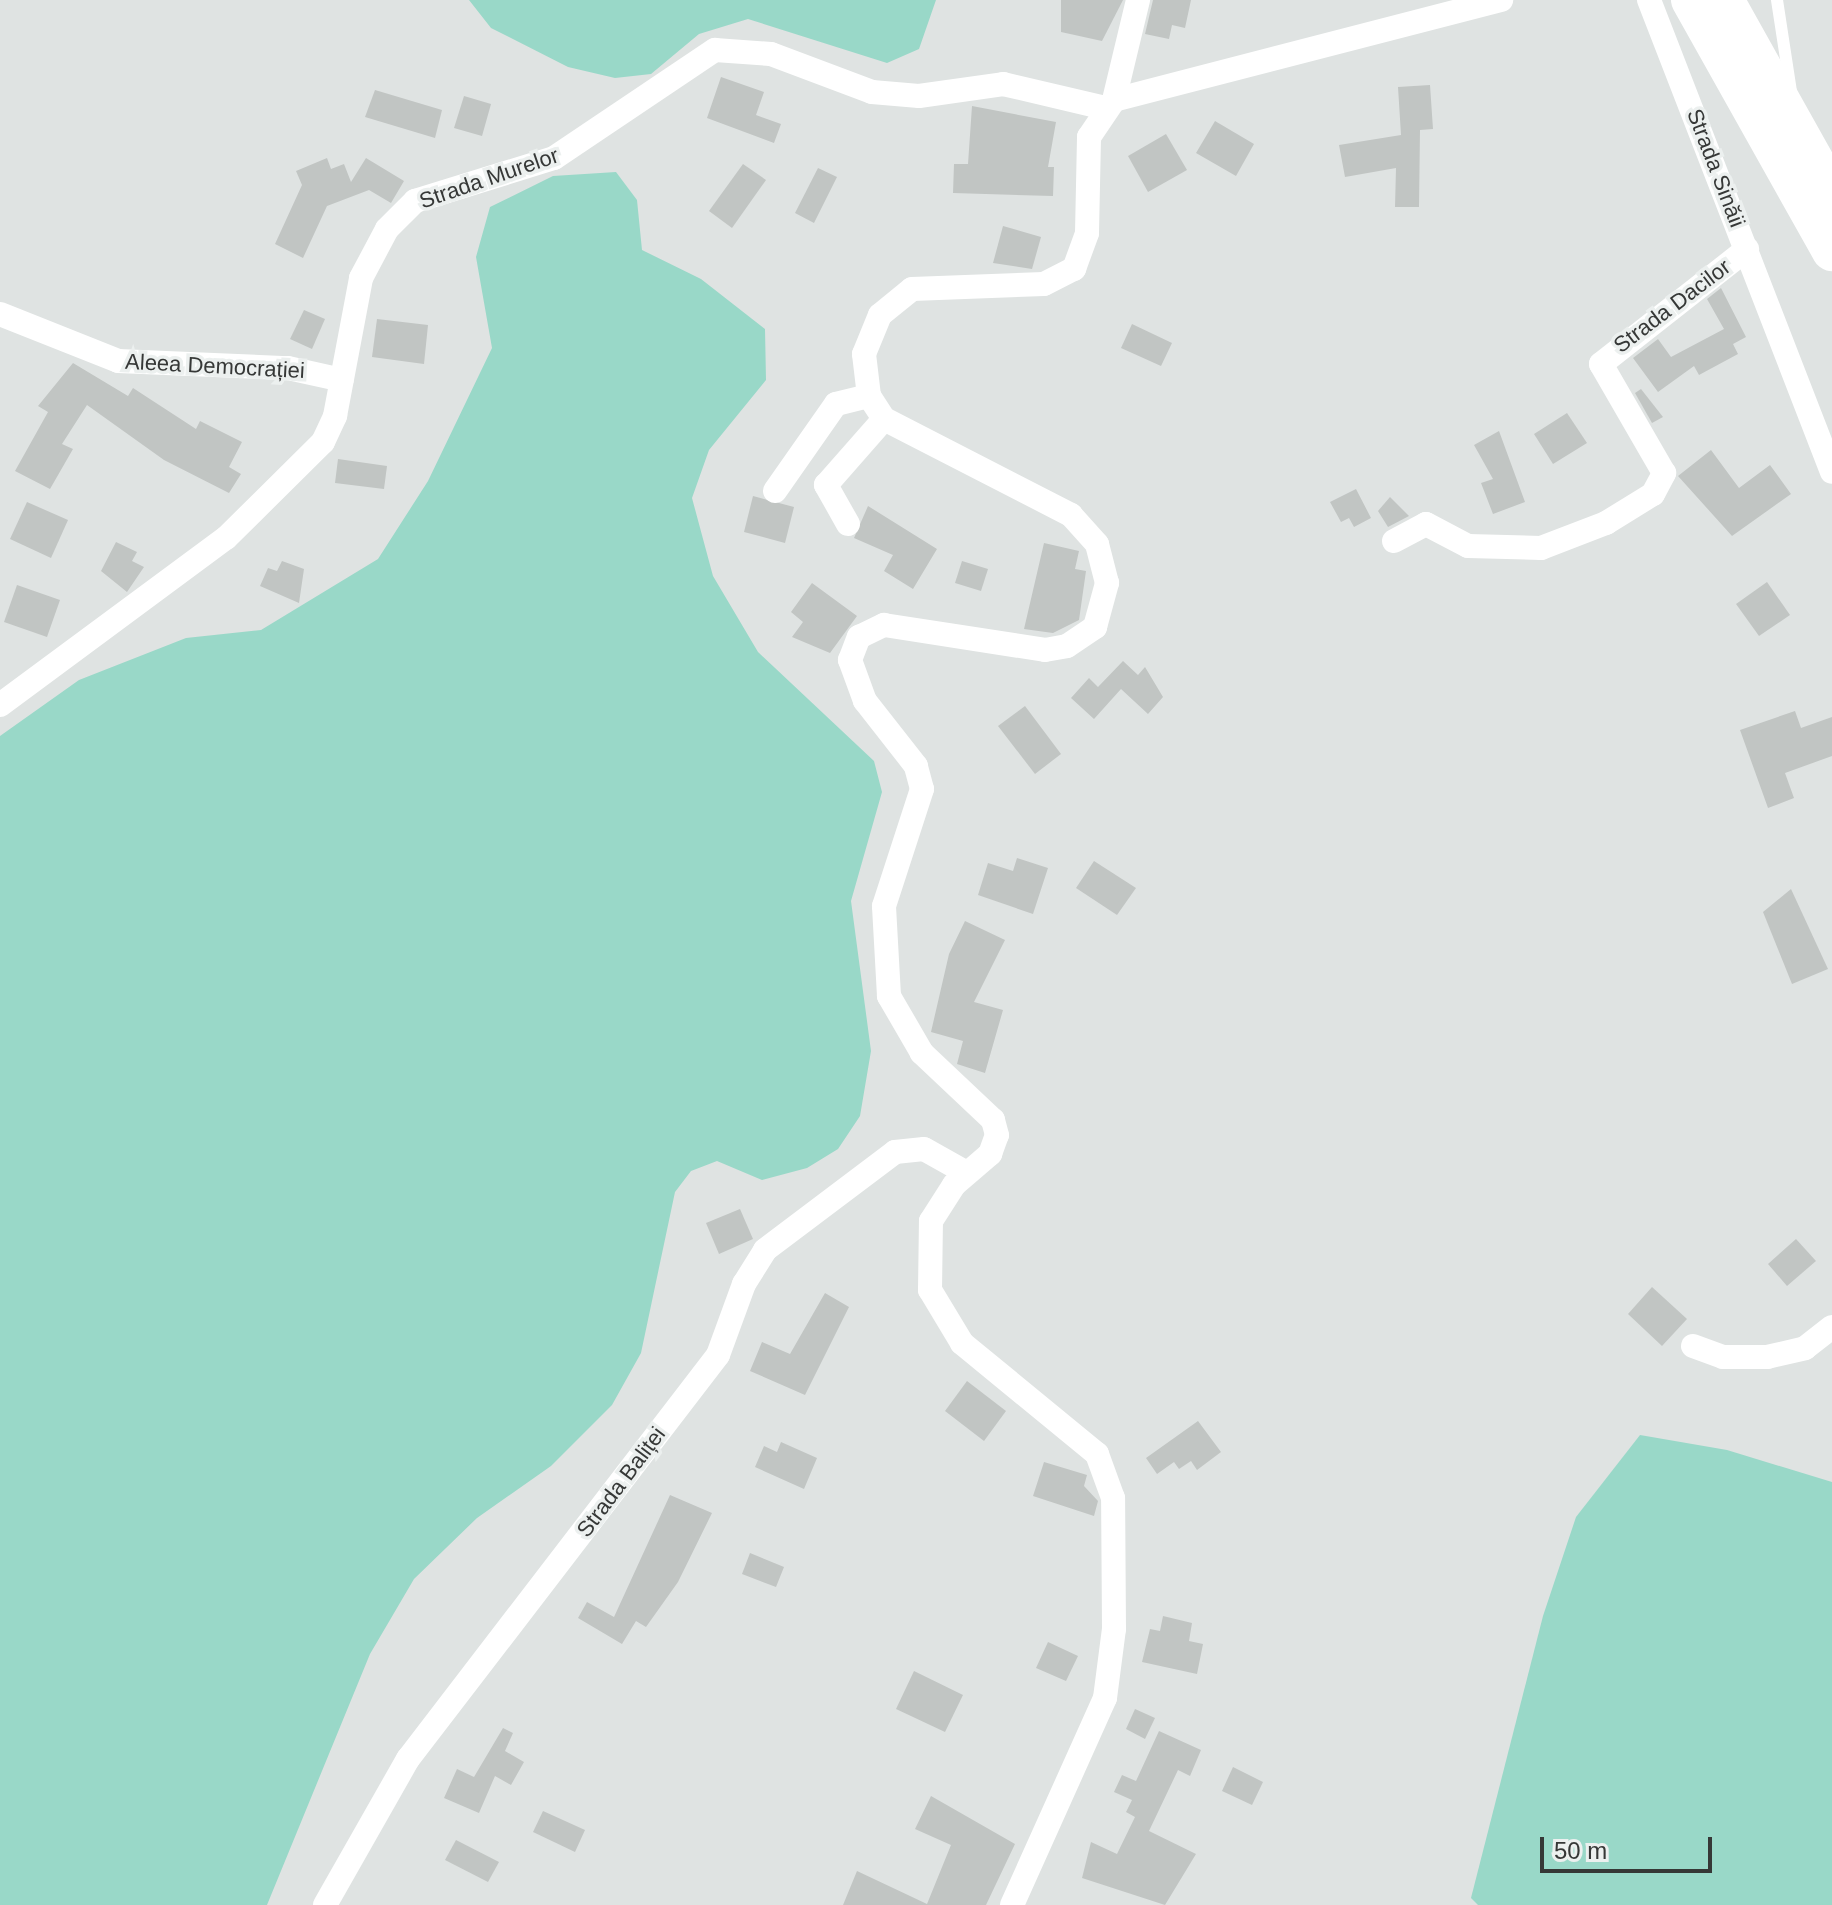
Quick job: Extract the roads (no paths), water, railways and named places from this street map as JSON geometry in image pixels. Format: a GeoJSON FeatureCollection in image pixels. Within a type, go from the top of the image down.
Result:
{"type":"FeatureCollection","features":[{"type":"Feature","properties":{"kind":"highway"},"geometry":{"type":"LineString","coordinates":[[1691,0],[1832,251]]}},
{"type":"Feature","properties":{"kind":"highway"},"geometry":{"type":"LineString","coordinates":[[1724,0],[1832,193]]}},
{"type":"Feature","properties":{"kind":"street"},"geometry":{"type":"LineString","coordinates":[[1012,1905],[1105,1698],[1114,1629],[1113,1498],[1097,1454],[1082,1437],[991,1370],[939,1313],[926,1257],[931,1221],[967,1173],[996,1144],[993,1120],[922,1053],[887,985],[884,906],[922,789],[916,766],[857,686],[853,647],[884,625],[1045,650],[1067,646],[1095,627],[1107,583],[1097,544],[1071,515],[884,419],[869,396],[864,354],[870,334],[900,295],[928,285],[1044,284],[1074,269],[1087,233],[1089,137],[1110,104],[1138,0]]}},
{"type":"Feature","properties":{"kind":"street"},"geometry":{"type":"LineString","coordinates":[[1110,104],[1501,0]]}},
{"type":"Feature","properties":{"kind":"street","name":"Strada Sinăii"},"geometry":{"type":"LineString","coordinates":[[1649,0],[1832,472]]}},
{"type":"Feature","properties":{"kind":"street","name":"Strada Murelor"},"geometry":{"type":"LineString","coordinates":[[0,705],[267,502],[323,442],[342,380],[361,278],[399,215],[426,197],[554,158],[715,50],[771,54],[872,92],[919,96],[1003,84],[1110,104]]}},
{"type":"Feature","properties":{"kind":"street","name":"Strada Dacilor"},"geometry":{"type":"LineString","coordinates":[[1394,541],[1426,524],[1468,546],[1541,548],[1606,523],[1653,494],[1664,473],[1601,364],[1747,249]]}},
{"type":"Feature","properties":{"kind":"street","name":"Aleea Democrației"},"geometry":{"type":"LineString","coordinates":[[0,314],[118,361],[298,368],[342,380]]}},
{"type":"Feature","properties":{"kind":"street"},"geometry":{"type":"LineString","coordinates":[[775,491],[836,404],[869,396]]}},
{"type":"Feature","properties":{"kind":"street"},"geometry":{"type":"LineString","coordinates":[[848,524],[826,485],[884,419]]}},
{"type":"Feature","properties":{"kind":"street","name":"Strada Baliței"},"geometry":{"type":"LineString","coordinates":[[325,1905],[408,1759],[718,1355],[744,1284],[765,1250],[895,1152],[924,1149],[967,1173]]}},
{"type":"Feature","properties":{"kind":"street"},"geometry":{"type":"LineString","coordinates":[[1693,1346],[1723,1357],[1767,1357],[1805,1348],[1832,1327]]}},
{"type":"Feature","properties":{"kind":"lane"},"geometry":{"type":"LineString","coordinates":[[1777,0],[1793,123]]}}]}
